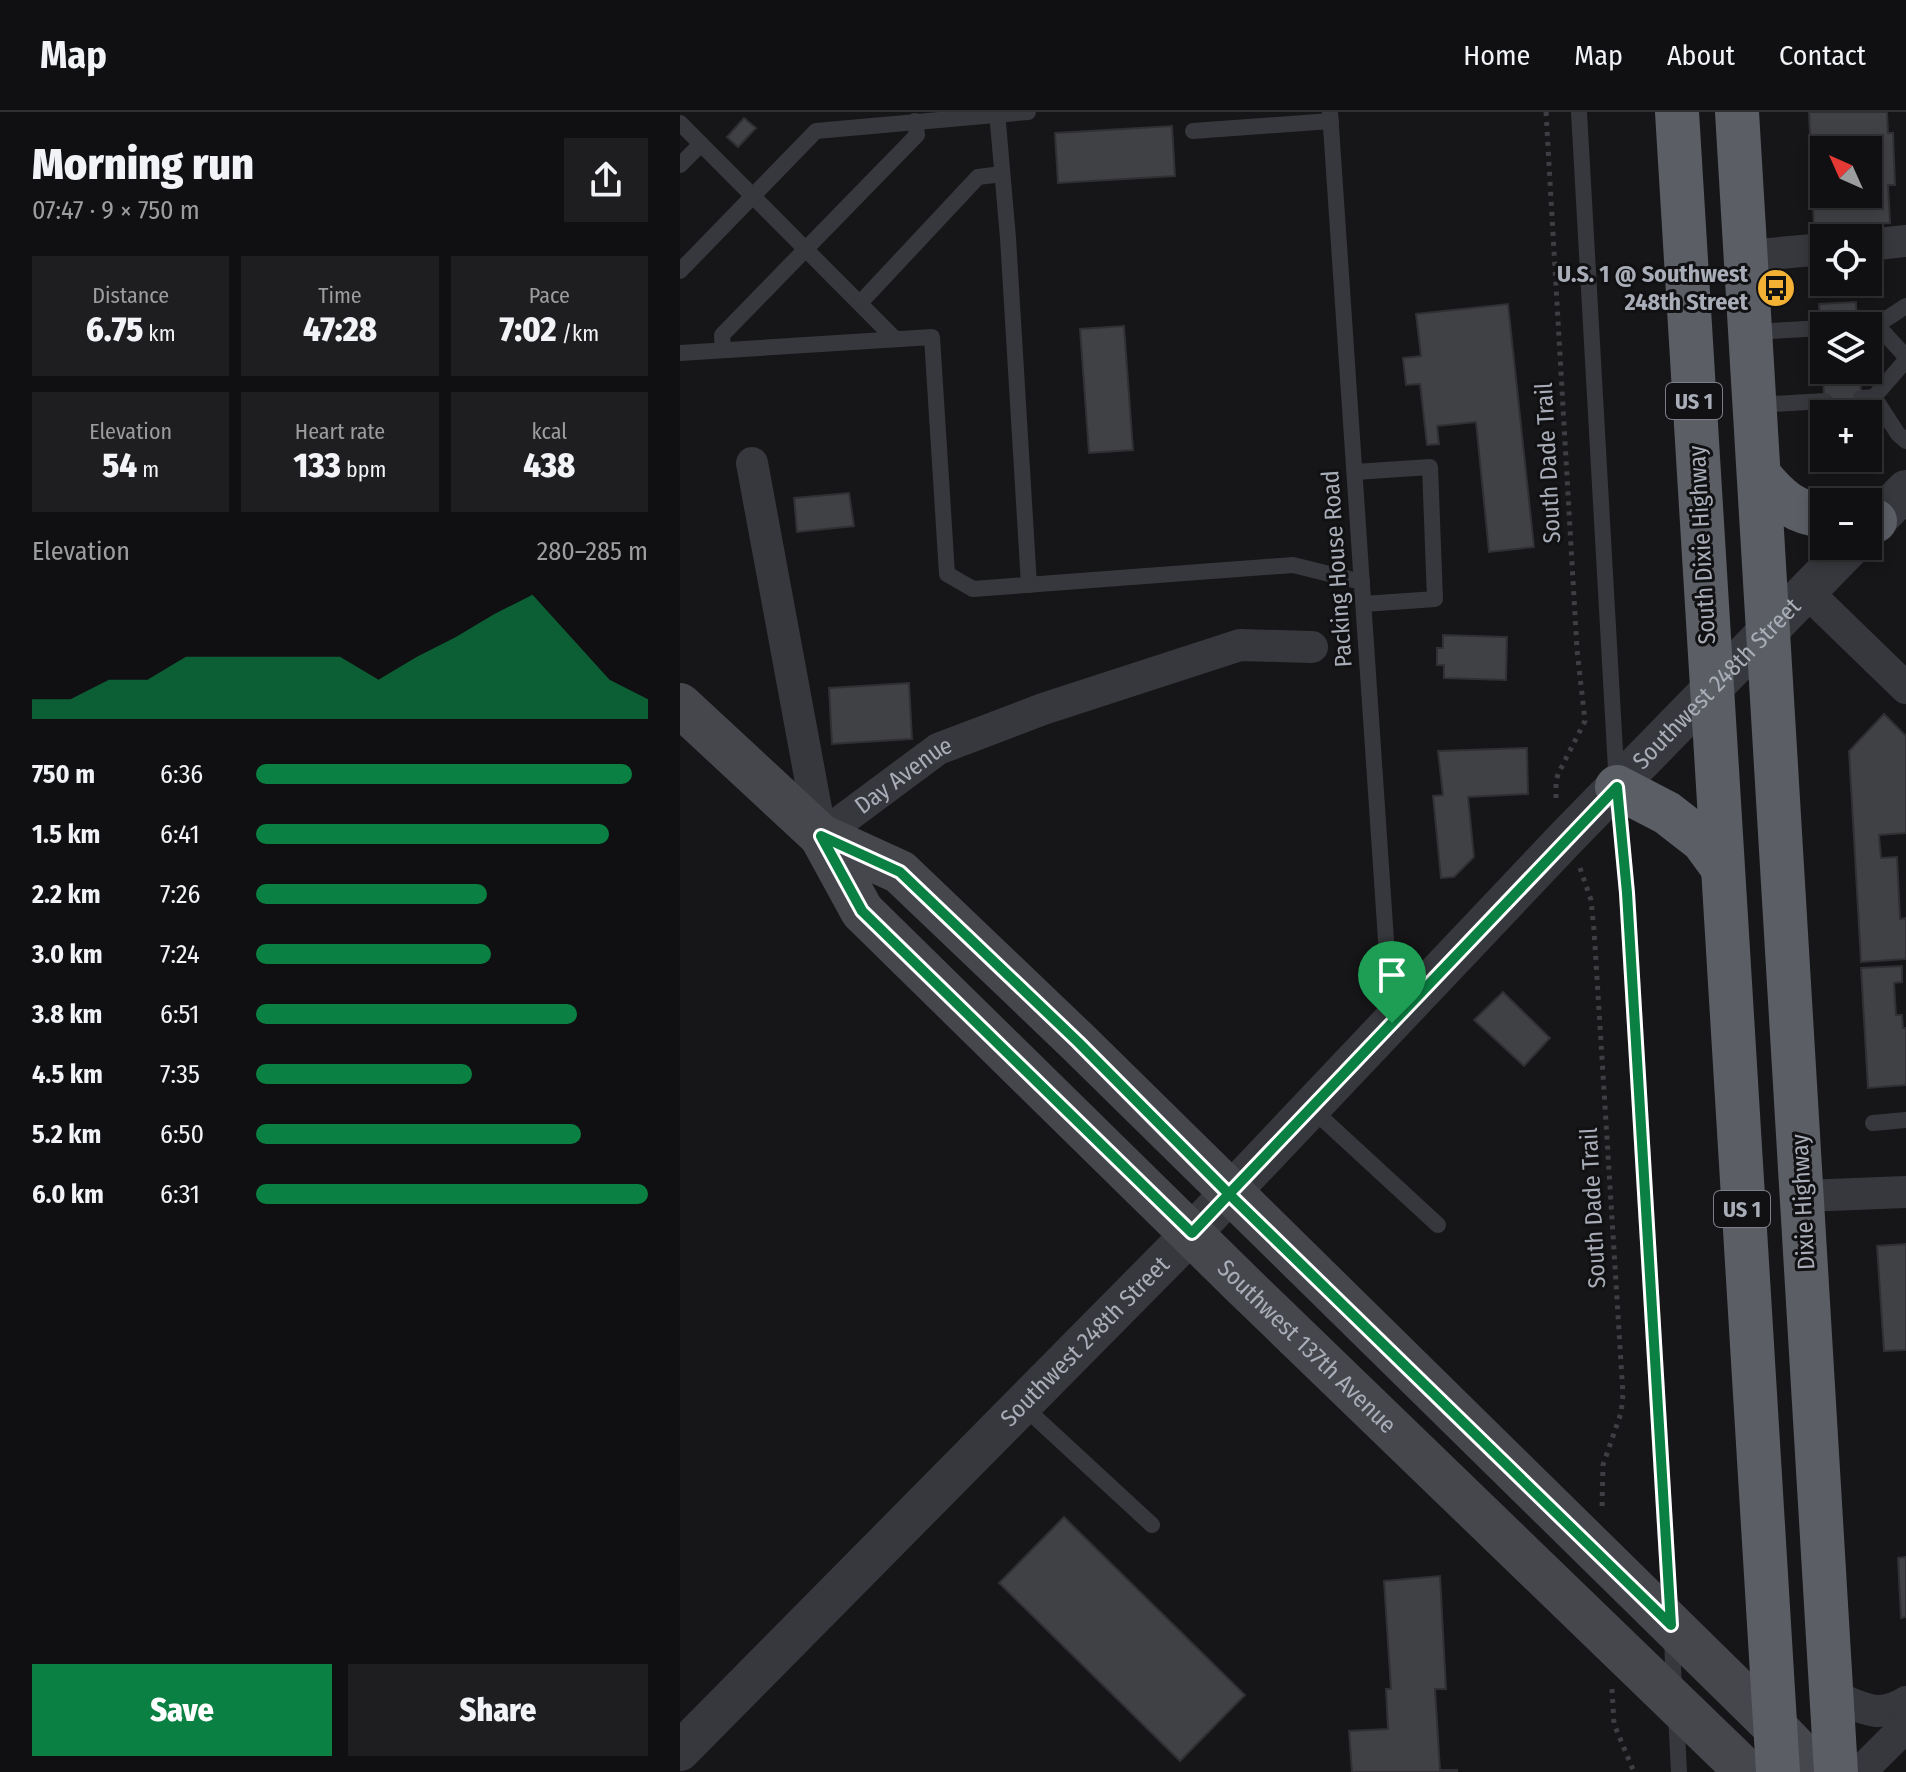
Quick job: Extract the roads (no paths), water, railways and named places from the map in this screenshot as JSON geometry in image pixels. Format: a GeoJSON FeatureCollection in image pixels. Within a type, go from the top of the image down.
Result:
{"type":"FeatureCollection","features":[{"type":"Feature","properties":{"kind":"highway","name":"South Dixie Highway"},"geometry":{"type":"LineString","coordinates":[[1677,112],[1711,691]]}},
{"type":"Feature","properties":{"kind":"highway","name":"US 1"},"geometry":{"type":"LineString","coordinates":[[1737,112],[1769,631]]}},
{"type":"Feature","properties":{"kind":"highway"},"geometry":{"type":"LineString","coordinates":[[1760,476],[1779,498],[1810,513]]}},
{"type":"Feature","properties":{"kind":"highway","name":"Dixie Highway"},"geometry":{"type":"LineString","coordinates":[[1769,631],[1836,1772]]}},
{"type":"Feature","properties":{"kind":"highway","name":"US 1"},"geometry":{"type":"LineString","coordinates":[[1711,691],[1778,1772]]}},
{"type":"Feature","properties":{"kind":"highway"},"geometry":{"type":"LineString","coordinates":[[1617,787],[1667,813],[1703,841],[1722,867]]}},
{"type":"Feature","properties":{"kind":"main road","name":"Southwest 137th Avenue"},"geometry":{"type":"LineString","coordinates":[[680,705],[821,836],[900,872],[1078,1042],[1818,1772]]}},
{"type":"Feature","properties":{"kind":"main road","name":"Southwest 137th Avenue"},"geometry":{"type":"LineString","coordinates":[[821,836],[862,911],[1747,1772]]}},
{"type":"Feature","properties":{"kind":"street"},"geometry":{"type":"LineString","coordinates":[[1882,244],[1906,241]]}},
{"type":"Feature","properties":{"kind":"street"},"geometry":{"type":"LineString","coordinates":[[1746,256],[1810,250]]}},
{"type":"Feature","properties":{"kind":"street","name":"Day Avenue"},"geometry":{"type":"LineString","coordinates":[[752,463],[821,836],[938,749],[1043,709],[1240,645],[1312,647]]}},
{"type":"Feature","properties":{"kind":"street","name":"Southwest 248th Street"},"geometry":{"type":"LineString","coordinates":[[1882,513],[1906,490]]}},
{"type":"Feature","properties":{"kind":"street","name":"Southwest 248th Street"},"geometry":{"type":"LineString","coordinates":[[680,1751],[1192,1233],[1837,560]]}},
{"type":"Feature","properties":{"kind":"street"},"geometry":{"type":"LineString","coordinates":[[1807,592],[1906,688]]}},
{"type":"Feature","properties":{"kind":"street"},"geometry":{"type":"LineString","coordinates":[[1803,1196],[1906,1192]]}},
{"type":"Feature","properties":{"kind":"street"},"geometry":{"type":"LineString","coordinates":[[1833,1696],[1876,1712],[1890,1711],[1906,1702]]}},
{"type":"Feature","properties":{"kind":"street"},"geometry":{"type":"LineString","coordinates":[[1860,1772],[1906,1726]]}},
{"type":"Feature","properties":{"kind":"lane"},"geometry":{"type":"LineString","coordinates":[[680,271],[816,131],[1028,112]]}},
{"type":"Feature","properties":{"kind":"lane"},"geometry":{"type":"LineString","coordinates":[[1579,112],[1617,787],[1627,893],[1679,1772]]}},
{"type":"Feature","properties":{"kind":"lane"},"geometry":{"type":"LineString","coordinates":[[997,113],[1029,585]]}},
{"type":"Feature","properties":{"kind":"lane"},"geometry":{"type":"LineString","coordinates":[[1193,131],[1331,116]]}},
{"type":"Feature","properties":{"kind":"lane","name":"Packing House Road"},"geometry":{"type":"LineString","coordinates":[[1331,116],[1392,1023]]}},
{"type":"Feature","properties":{"kind":"lane"},"geometry":{"type":"LineString","coordinates":[[723,350],[722,335],[917,135],[915,121]]}},
{"type":"Feature","properties":{"kind":"lane"},"geometry":{"type":"LineString","coordinates":[[680,123],[895,339]]}},
{"type":"Feature","properties":{"kind":"lane"},"geometry":{"type":"LineString","coordinates":[[680,165],[701,144]]}},
{"type":"Feature","properties":{"kind":"lane"},"geometry":{"type":"LineString","coordinates":[[861,302],[978,177],[1002,174]]}},
{"type":"Feature","properties":{"kind":"lane"},"geometry":{"type":"LineString","coordinates":[[1882,322],[1906,306]]}},
{"type":"Feature","properties":{"kind":"lane"},"geometry":{"type":"LineString","coordinates":[[1750,332],[1810,329]]}},
{"type":"Feature","properties":{"kind":"lane"},"geometry":{"type":"LineString","coordinates":[[1882,331],[1906,359],[1868,398],[1906,441]]}},
{"type":"Feature","properties":{"kind":"lane"},"geometry":{"type":"LineString","coordinates":[[680,353],[932,337],[947,574],[973,589],[1293,565],[1362,582]]}},
{"type":"Feature","properties":{"kind":"lane"},"geometry":{"type":"LineString","coordinates":[[1755,405],[1810,402]]}},
{"type":"Feature","properties":{"kind":"lane"},"geometry":{"type":"LineString","coordinates":[[1355,472],[1430,467],[1435,599],[1364,604]]}},
{"type":"Feature","properties":{"kind":"lane"},"geometry":{"type":"LineString","coordinates":[[1311,1108],[1438,1225]]}},
{"type":"Feature","properties":{"kind":"lane"},"geometry":{"type":"LineString","coordinates":[[1873,1123],[1906,1120]]}},
{"type":"Feature","properties":{"kind":"lane"},"geometry":{"type":"LineString","coordinates":[[1021,1403],[1152,1525]]}},
{"type":"Feature","properties":{"kind":"place","name":"U.S. 1 @ Southwest 248th Street"},"geometry":{"type":"Point","coordinates":[1776,288]}}]}
